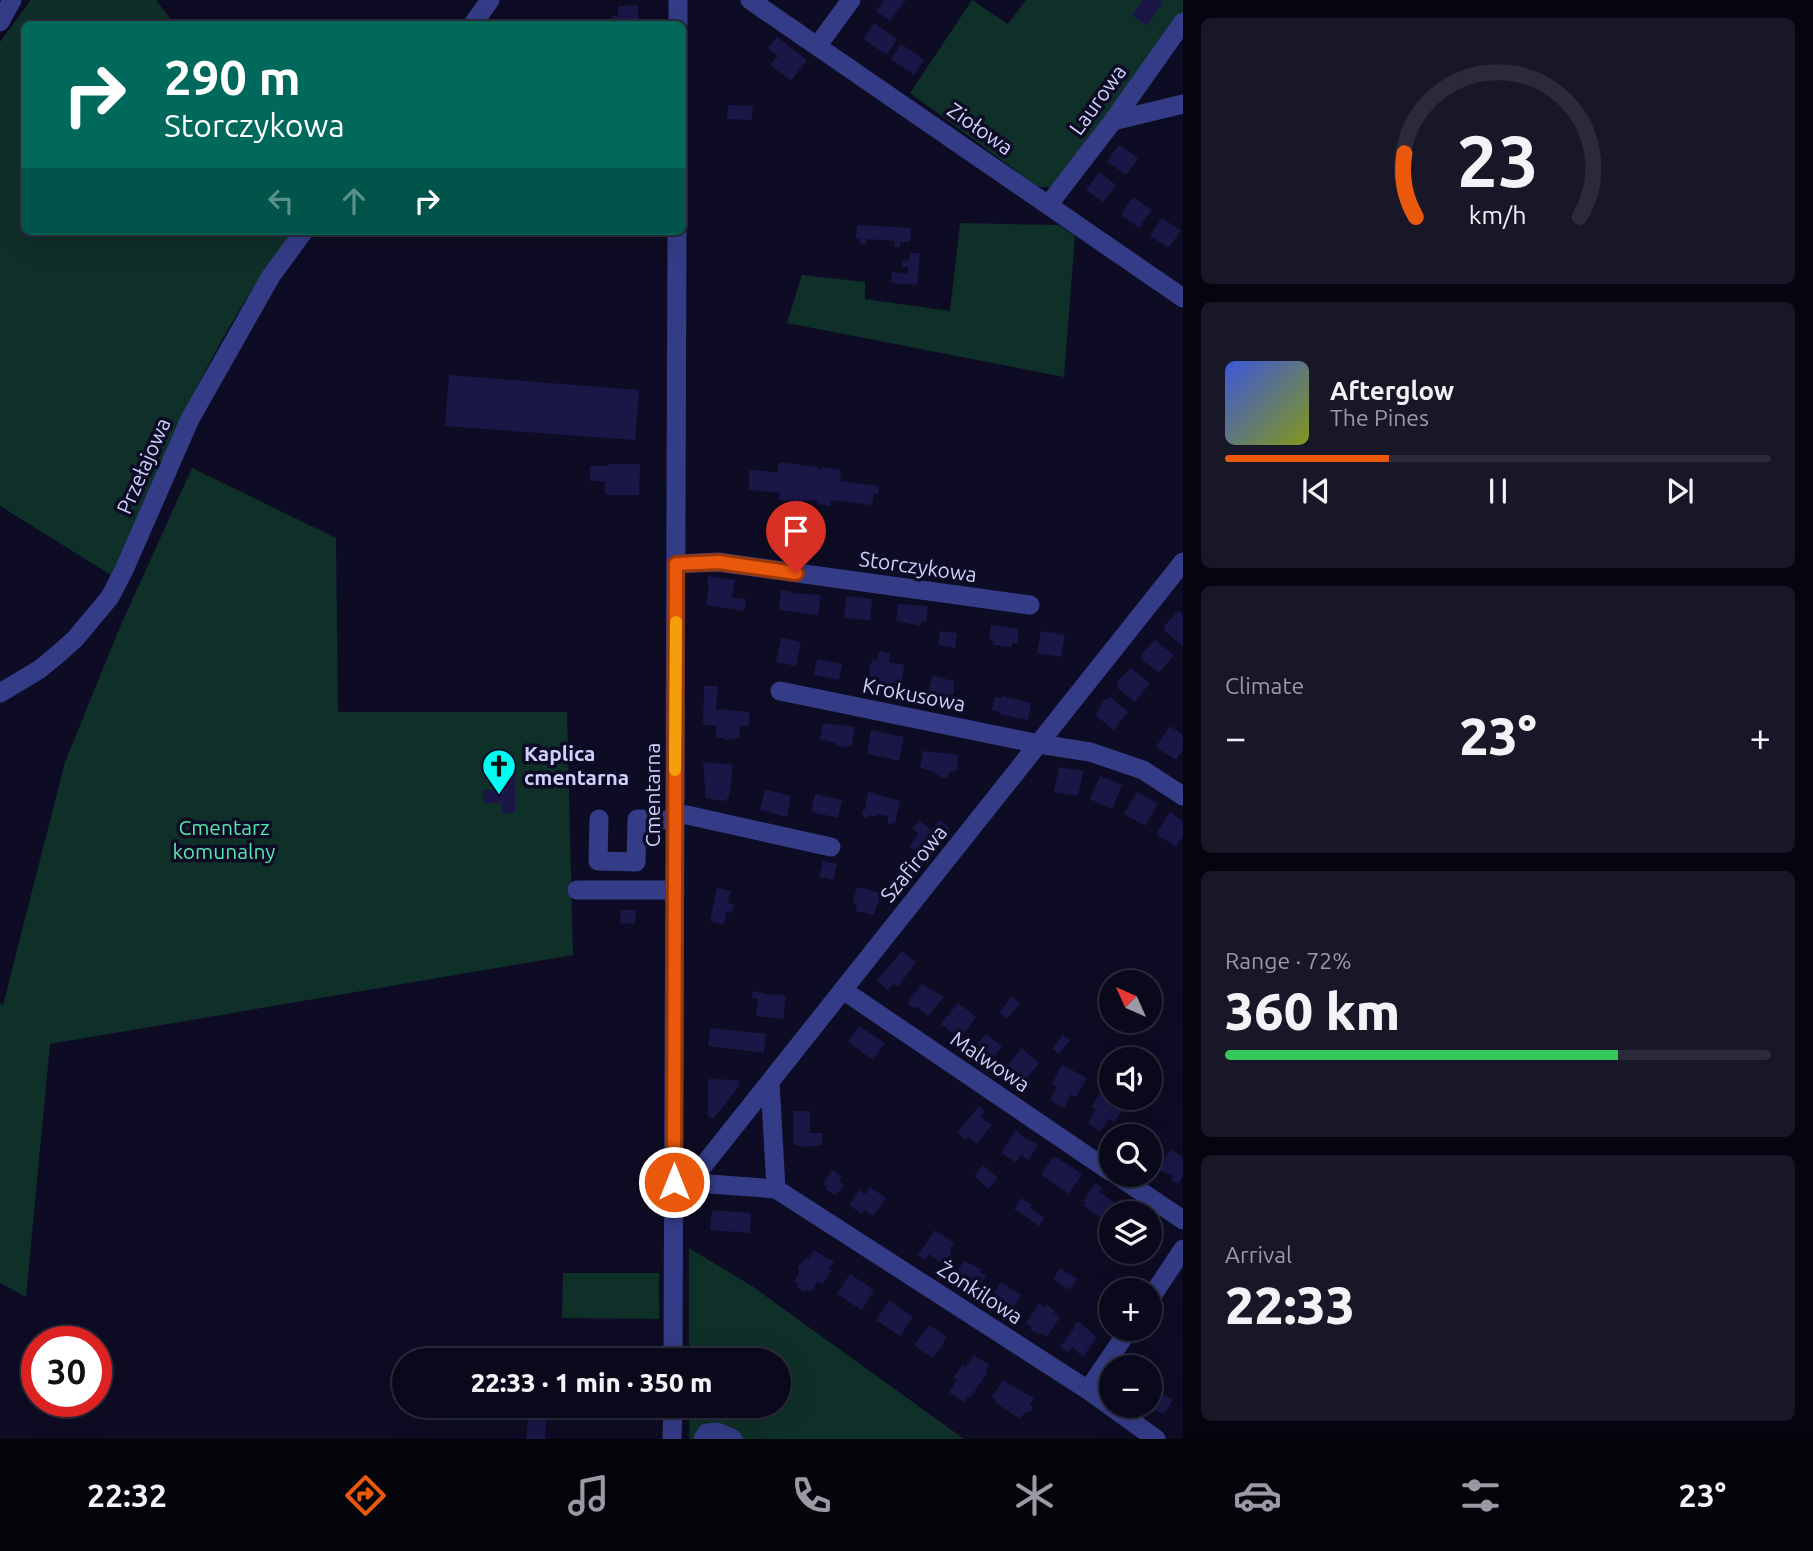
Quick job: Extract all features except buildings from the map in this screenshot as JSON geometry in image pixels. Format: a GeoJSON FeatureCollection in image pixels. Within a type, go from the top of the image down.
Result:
{"type":"FeatureCollection","features":[{"type":"Feature","properties":{"kind":"street"},"geometry":{"type":"LineString","coordinates":[[0,22],[12,0]]}},
{"type":"Feature","properties":{"kind":"street"},"geometry":{"type":"LineString","coordinates":[[475,21],[490,0]]}},
{"type":"Feature","properties":{"kind":"street"},"geometry":{"type":"LineString","coordinates":[[678,0],[678,21]]}},
{"type":"Feature","properties":{"kind":"street","name":"Ziołowa"},"geometry":{"type":"LineString","coordinates":[[750,0],[1183,298]]}},
{"type":"Feature","properties":{"kind":"street"},"geometry":{"type":"LineString","coordinates":[[818,45],[851,0]]}},
{"type":"Feature","properties":{"kind":"street","name":"Laurowa"},"geometry":{"type":"LineString","coordinates":[[1049,204],[1183,22]]}},
{"type":"Feature","properties":{"kind":"street"},"geometry":{"type":"LineString","coordinates":[[1112,121],[1183,104]]}},
{"type":"Feature","properties":{"kind":"street","name":"Przełajowa"},"geometry":{"type":"LineString","coordinates":[[0,693],[57,656],[110,597],[190,419],[264,287],[301,235]]}},
{"type":"Feature","properties":{"kind":"street","name":"Cmentarna"},"geometry":{"type":"LineString","coordinates":[[674,1348],[683,1182],[675,890],[677,235]]}},
{"type":"Feature","properties":{"kind":"street","name":"Storczykowa"},"geometry":{"type":"LineString","coordinates":[[676,564],[718,562],[1030,605]]}},
{"type":"Feature","properties":{"kind":"street","name":"Szafirowa"},"geometry":{"type":"LineString","coordinates":[[683,1182],[769,1082],[1183,562]]}},
{"type":"Feature","properties":{"kind":"street","name":"Krokusowa"},"geometry":{"type":"LineString","coordinates":[[780,691],[1090,752],[1143,770],[1183,796]]}},
{"type":"Feature","properties":{"kind":"street"},"geometry":{"type":"LineString","coordinates":[[599,818],[598,861],[636,862],[637,819],[687,815],[831,847]]}},
{"type":"Feature","properties":{"kind":"street"},"geometry":{"type":"LineString","coordinates":[[577,890],[675,890]]}},
{"type":"Feature","properties":{"kind":"street","name":"Malwowa"},"geometry":{"type":"LineString","coordinates":[[843,990],[1099,1164]]}},
{"type":"Feature","properties":{"kind":"street"},"geometry":{"type":"LineString","coordinates":[[769,1082],[776,1189]]}},
{"type":"Feature","properties":{"kind":"street","name":"Żonkilowa"},"geometry":{"type":"LineString","coordinates":[[683,1182],[776,1189],[1088,1390],[1156,1439]]}},
{"type":"Feature","properties":{"kind":"street","name":"Malwowa"},"geometry":{"type":"LineString","coordinates":[[1134,1187],[1183,1220]]}},
{"type":"Feature","properties":{"kind":"street"},"geometry":{"type":"LineString","coordinates":[[1162,1281],[1183,1250]]}},
{"type":"Feature","properties":{"kind":"street"},"geometry":{"type":"LineString","coordinates":[[1088,1390],[1121,1341]]}},
{"type":"Feature","properties":{"kind":"street"},"geometry":{"type":"LineString","coordinates":[[672,1439],[673,1418]]}},
{"type":"Feature","properties":{"kind":"street"},"geometry":{"type":"LineString","coordinates":[[703,1439],[707,1433],[714,1431],[733,1439]]}},
{"type":"Feature","properties":{"kind":"green space"},"geometry":{"type":"Polygon","coordinates":[[[31,0],[156,0],[172,21],[21,21],[21,235],[293,235],[266,269],[215,353],[171,442],[114,577],[0,506],[0,42],[31,0]]]}},
{"type":"Feature","properties":{"kind":"green space"},"geometry":{"type":"Polygon","coordinates":[[[972,0],[1008,24],[1026,0],[1183,0],[1183,13],[1063,177],[1051,187],[1038,187],[910,93],[972,0]]]}},
{"type":"Feature","properties":{"kind":"green space"},"geometry":{"type":"Polygon","coordinates":[[[960,223],[1059,225],[1075,236],[1064,377],[787,323],[802,275],[865,282],[865,299],[950,311],[960,223]]]}},
{"type":"Feature","properties":{"kind":"green space","name":"Cmentarz komunalny"},"geometry":{"type":"Polygon","coordinates":[[[192,468],[336,538],[338,712],[567,712],[573,955],[50,1044],[26,1297],[0,1283],[0,1003],[3,1005],[65,762],[120,627],[192,468]]]}},
{"type":"Feature","properties":{"kind":"green space"},"geometry":{"type":"Polygon","coordinates":[[[689,1248],[752,1286],[964,1439],[689,1439],[690,1418],[791,1418],[791,1348],[689,1348],[689,1248]]]}},
{"type":"Feature","properties":{"kind":"green space"},"geometry":{"type":"Polygon","coordinates":[[[563,1273],[659,1273],[659,1319],[562,1318],[563,1273]]]}},
{"type":"Feature","properties":{"kind":"slow traffic"},"geometry":{"type":"LineString","coordinates":[[675,770],[676,622]]}},
{"type":"Feature","properties":{"kind":"place","name":"Kaplica cmentarna"},"geometry":{"type":"Point","coordinates":[499,796]}},
{"type":"Feature","properties":{"kind":"route"},"geometry":{"type":"LineString","coordinates":[[674,1182],[676,564],[718,562],[796,573]]}}]}
